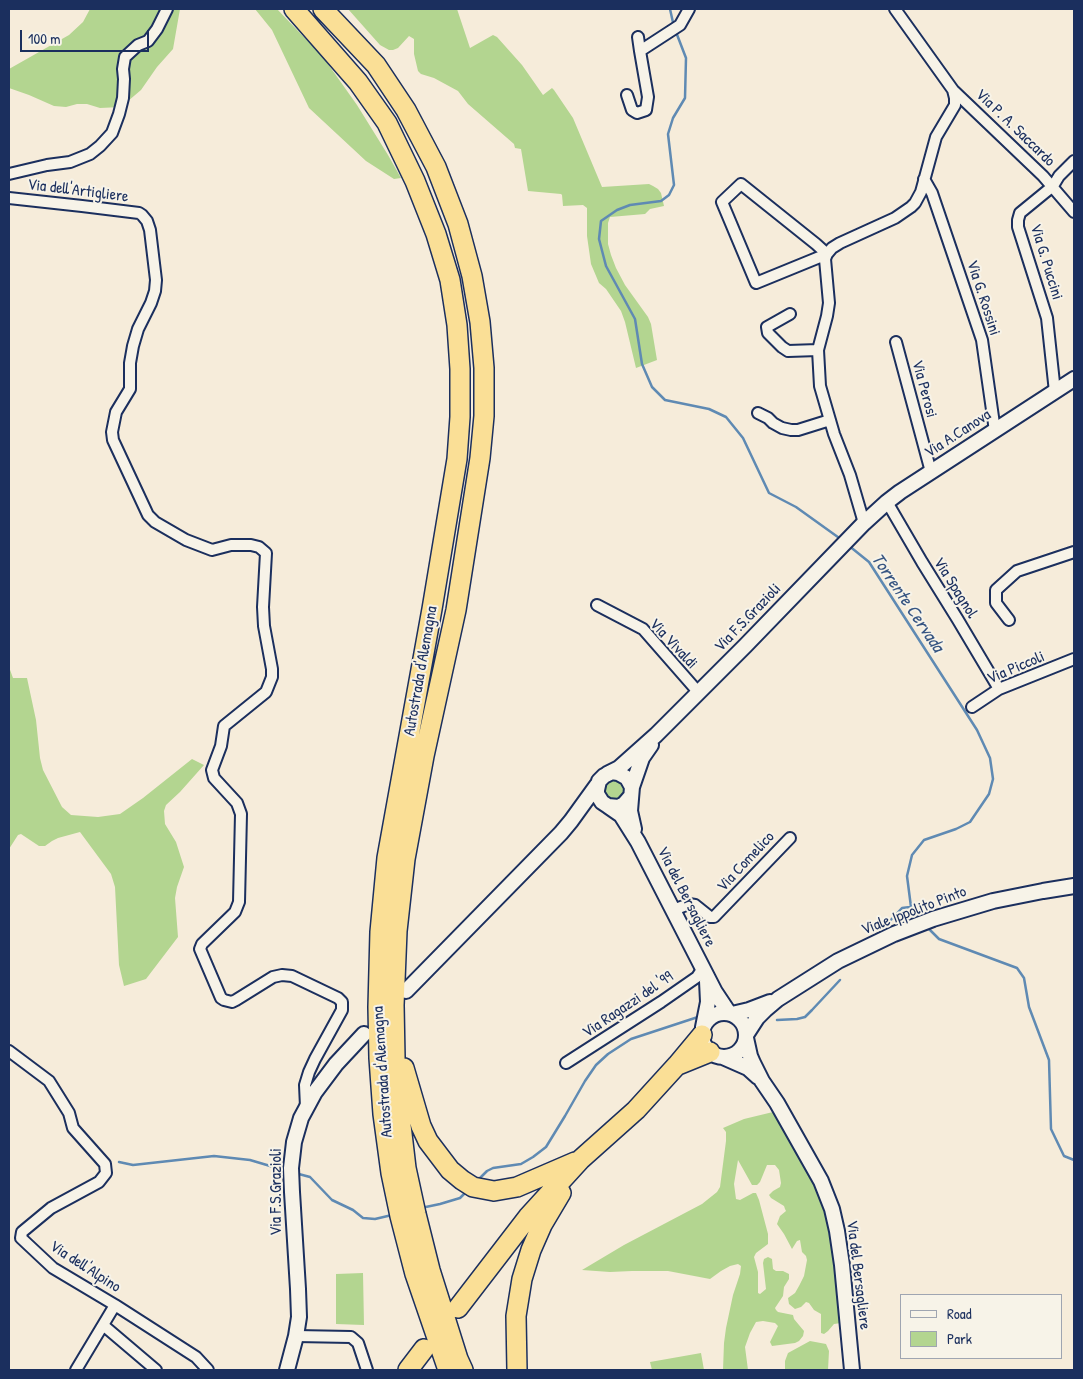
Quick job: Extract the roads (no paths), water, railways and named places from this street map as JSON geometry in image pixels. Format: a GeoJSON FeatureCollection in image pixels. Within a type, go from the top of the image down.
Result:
{"type":"FeatureCollection","features":[{"type":"Feature","properties":{"kind":"highway","name":"Autostrada d'Alemagna"},"geometry":{"type":"LineString","coordinates":[[294,9],[358,82],[387,123],[415,181],[436,234],[450,280],[457,324],[460,369],[460,417],[457,459],[432,609],[386,858],[380,932],[378,1007],[382,1104],[391,1173],[415,1274],[450,1369]]}},
{"type":"Feature","properties":{"kind":"highway","name":"Autostrada d'Alemagna"},"geometry":{"type":"LineString","coordinates":[[323,9],[376,65],[406,110],[436,167],[458,224],[472,276],[480,322],[484,368],[484,416],[480,458],[456,610],[424,756],[405,859],[398,931],[400,998],[395,1058],[406,1168],[430,1270],[450,1369]]}},
{"type":"Feature","properties":{"kind":"highway"},"geometry":{"type":"LineString","coordinates":[[400,998],[397,1036],[421,1126],[428,1141],[450,1170],[473,1187],[494,1191],[517,1188],[580,1160]]}},
{"type":"Feature","properties":{"kind":"highway"},"geometry":{"type":"LineString","coordinates":[[458,1308],[528,1217],[580,1160],[636,1110],[676,1065],[702,1031]]}},
{"type":"Feature","properties":{"kind":"highway"},"geometry":{"type":"LineString","coordinates":[[676,1065],[716,1054]]}},
{"type":"Feature","properties":{"kind":"highway"},"geometry":{"type":"LineString","coordinates":[[517,1370],[516,1316],[522,1279],[531,1250],[542,1225],[580,1160]]}},
{"type":"Feature","properties":{"kind":"highway"},"geometry":{"type":"LineString","coordinates":[[408,1370],[424,1350]]}},
{"type":"Feature","properties":{"kind":"main road","name":"Via A.Canova"},"geometry":{"type":"LineString","coordinates":[[864,523],[887,502],[1074,379]]}},
{"type":"Feature","properties":{"kind":"main road","name":"Via F.S.Grazioli"},"geometry":{"type":"LineString","coordinates":[[607,774],[619,768],[656,736],[864,523]]}},
{"type":"Feature","properties":{"kind":"main road","name":"Via F.S.Grazioli"},"geometry":{"type":"LineString","coordinates":[[631,792],[642,758],[656,736]]}},
{"type":"Feature","properties":{"kind":"main road"},"geometry":{"type":"LineString","coordinates":[[400,998],[572,821],[601,778],[607,774],[618,772],[627,778],[631,792],[624,804],[619,807],[590,808],[572,821]]}},
{"type":"Feature","properties":{"kind":"main road"},"geometry":{"type":"LineString","coordinates":[[598,785],[597,794],[599,799],[607,806]]}},
{"type":"Feature","properties":{"kind":"main road","name":"Via del Bersagliere"},"geometry":{"type":"LineString","coordinates":[[631,792],[631,817],[638,842]]}},
{"type":"Feature","properties":{"kind":"main road","name":"Via del Bersagliere"},"geometry":{"type":"LineString","coordinates":[[607,806],[616,810],[621,815],[638,842],[715,992],[731,1014]]}},
{"type":"Feature","properties":{"kind":"main road","name":"Viale Ippolito Pinto"},"geometry":{"type":"LineString","coordinates":[[731,1014],[749,1010],[778,998],[838,961],[914,926],[965,908],[993,901],[1043,890],[1074,886]]}},
{"type":"Feature","properties":{"kind":"main road","name":"Via del Bersagliere"},"geometry":{"type":"LineString","coordinates":[[702,1031],[708,992],[703,968]]}},
{"type":"Feature","properties":{"kind":"main road","name":"Viale Ippolito Pinto"},"geometry":{"type":"LineString","coordinates":[[746,1037],[757,1018],[778,998]]}},
{"type":"Feature","properties":{"kind":"main road"},"geometry":{"type":"LineString","coordinates":[[731,1014],[740,1020],[744,1026],[746,1037],[741,1049],[736,1053],[730,1056],[716,1054],[706,1047],[702,1031],[711,1016],[731,1014]]}},
{"type":"Feature","properties":{"kind":"main road","name":"Via F.S.Grazioli"},"geometry":{"type":"LineString","coordinates":[[287,1370],[296,1336],[299,1304],[292,1192],[294,1142],[306,1107],[315,1092],[330,1071],[364,1034]]}},
{"type":"Feature","properties":{"kind":"main road","name":"Via del Bersagliere"},"geometry":{"type":"LineString","coordinates":[[746,1037],[750,1056],[762,1081],[777,1103],[821,1181],[832,1209],[838,1231],[852,1370]]}},
{"type":"Feature","properties":{"kind":"main road","name":"Via del Bersagliere"},"geometry":{"type":"LineString","coordinates":[[716,1054],[748,1068],[762,1081]]}},
{"type":"Feature","properties":{"kind":"street"},"geometry":{"type":"LineString","coordinates":[[9,174],[70,162],[90,154],[100,146],[112,133],[119,114],[125,57],[138,44],[148,41],[157,30],[167,9]]}},
{"type":"Feature","properties":{"kind":"street"},"geometry":{"type":"LineString","coordinates":[[640,50],[680,25],[688,9]]}},
{"type":"Feature","properties":{"kind":"street","name":"Via P. A. Saccardo"},"geometry":{"type":"LineString","coordinates":[[894,9],[954,90],[1053,186],[1074,212]]}},
{"type":"Feature","properties":{"kind":"street"},"geometry":{"type":"LineString","coordinates":[[626,95],[632,110],[637,113],[646,110],[648,96],[638,36]]}},
{"type":"Feature","properties":{"kind":"street"},"geometry":{"type":"LineString","coordinates":[[827,254],[741,184],[722,202],[756,283],[827,254],[840,243],[891,220],[912,207],[919,197],[936,138],[955,105],[954,90]]}},
{"type":"Feature","properties":{"kind":"street","name":"Via G. Puccini"},"geometry":{"type":"LineString","coordinates":[[1055,392],[1047,318],[1018,227],[1018,220],[1020,213],[1053,186],[1059,176],[1074,161]]}},
{"type":"Feature","properties":{"kind":"street","name":"Via G. Rossini"},"geometry":{"type":"LineString","coordinates":[[924,180],[932,193],[982,340],[995,431]]}},
{"type":"Feature","properties":{"kind":"street","name":"Via dell'Artigliere"},"geometry":{"type":"LineString","coordinates":[[9,198],[139,213],[147,221],[150,230],[156,292],[138,328],[130,363],[130,389],[116,412],[112,432],[113,440],[148,516],[155,522],[186,540],[212,550],[231,545],[251,545],[260,547],[266,553],[263,607],[272,678],[266,692],[224,726],[221,746],[212,766],[212,775],[237,803],[241,814],[239,902],[236,912],[202,944],[200,949],[221,998],[224,1000],[232,1002],[273,978],[282,975],[292,976],[338,998],[342,1002],[342,1010],[309,1072],[305,1089],[306,1107]]}},
{"type":"Feature","properties":{"kind":"street"},"geometry":{"type":"LineString","coordinates":[[827,254],[825,261],[828,307],[818,350],[820,386],[864,523]]}},
{"type":"Feature","properties":{"kind":"street"},"geometry":{"type":"LineString","coordinates":[[790,314],[767,327],[768,333],[788,351],[818,350]]}},
{"type":"Feature","properties":{"kind":"street","name":"Via Perosi"},"geometry":{"type":"LineString","coordinates":[[896,342],[931,472]]}},
{"type":"Feature","properties":{"kind":"street"},"geometry":{"type":"LineString","coordinates":[[758,414],[768,418],[772,424],[791,430],[798,430],[830,420]]}},
{"type":"Feature","properties":{"kind":"street","name":"Via Spagnol"},"geometry":{"type":"LineString","coordinates":[[887,502],[998,689]]}},
{"type":"Feature","properties":{"kind":"street"},"geometry":{"type":"LineString","coordinates":[[1009,620],[996,603],[996,590],[1017,571],[1074,552]]}},
{"type":"Feature","properties":{"kind":"street","name":"Via Vivaldi"},"geometry":{"type":"LineString","coordinates":[[597,604],[643,630],[699,693]]}},
{"type":"Feature","properties":{"kind":"street","name":"Via Piccoli"},"geometry":{"type":"LineString","coordinates":[[972,707],[998,689],[1074,660]]}},
{"type":"Feature","properties":{"kind":"street","name":"Via Comelico"},"geometry":{"type":"LineString","coordinates":[[673,910],[689,904],[695,905],[710,917],[714,917],[790,838]]}},
{"type":"Feature","properties":{"kind":"street","name":"Via Ragazzi del '99"},"geometry":{"type":"LineString","coordinates":[[566,1063],[661,1002],[697,977],[703,968]]}},
{"type":"Feature","properties":{"kind":"street","name":"Via dell'Alpino"},"geometry":{"type":"LineString","coordinates":[[9,1051],[49,1082],[69,1113],[73,1128],[104,1164],[106,1173],[100,1182],[51,1208],[22,1232],[21,1238],[53,1268],[196,1357],[208,1370]]}},
{"type":"Feature","properties":{"kind":"street"},"geometry":{"type":"LineString","coordinates":[[76,1370],[115,1305]]}},
{"type":"Feature","properties":{"kind":"street"},"geometry":{"type":"LineString","coordinates":[[103,1325],[156,1370]]}},
{"type":"Feature","properties":{"kind":"street"},"geometry":{"type":"LineString","coordinates":[[296,1336],[351,1337],[358,1343],[367,1370]]}},
{"type":"Feature","properties":{"kind":"waterway","name":"Torrente Cervada"},"geometry":{"type":"LineString","coordinates":[[670,9],[674,27]]}},
{"type":"Feature","properties":{"kind":"waterway","name":"Torrente Cervada"},"geometry":{"type":"LineString","coordinates":[[676,32],[686,58],[685,98],[673,118],[668,134],[674,185],[669,195],[661,201],[630,205],[617,210],[601,221],[599,239],[606,266],[635,319],[642,364],[652,387],[665,400],[709,409],[726,417],[743,438],[769,493],[796,507],[842,540]]}},
{"type":"Feature","properties":{"kind":"waterway","name":"Torrente Cervada"},"geometry":{"type":"LineString","coordinates":[[848,545],[869,562],[977,730],[990,758],[993,779],[989,794],[970,822],[924,840],[912,855],[907,876],[911,907],[920,919]]}},
{"type":"Feature","properties":{"kind":"waterway"},"geometry":{"type":"LineString","coordinates":[[888,923],[902,908],[910,907]]}},
{"type":"Feature","properties":{"kind":"waterway","name":"Torrente Cervada"},"geometry":{"type":"LineString","coordinates":[[927,927],[939,939],[1017,968],[1024,978],[1029,1007],[1049,1060],[1051,1129],[1064,1156],[1074,1160]]}},
{"type":"Feature","properties":{"kind":"waterway"},"geometry":{"type":"LineString","coordinates":[[777,1020],[805,1017],[840,980]]}},
{"type":"Feature","properties":{"kind":"waterway"},"geometry":{"type":"LineString","coordinates":[[478,1180],[493,1168],[521,1164],[546,1147],[585,1081],[596,1065],[608,1054],[631,1039],[701,1016]]}},
{"type":"Feature","properties":{"kind":"waterway"},"geometry":{"type":"LineString","coordinates":[[119,1162],[133,1165],[214,1156],[250,1160],[287,1171]]}},
{"type":"Feature","properties":{"kind":"waterway"},"geometry":{"type":"LineString","coordinates":[[295,1173],[310,1177],[332,1200],[353,1210],[363,1218],[375,1219],[392,1215]]}},
{"type":"Feature","properties":{"kind":"waterway"},"geometry":{"type":"LineString","coordinates":[[421,1208],[460,1198],[467,1191]]}}]}
